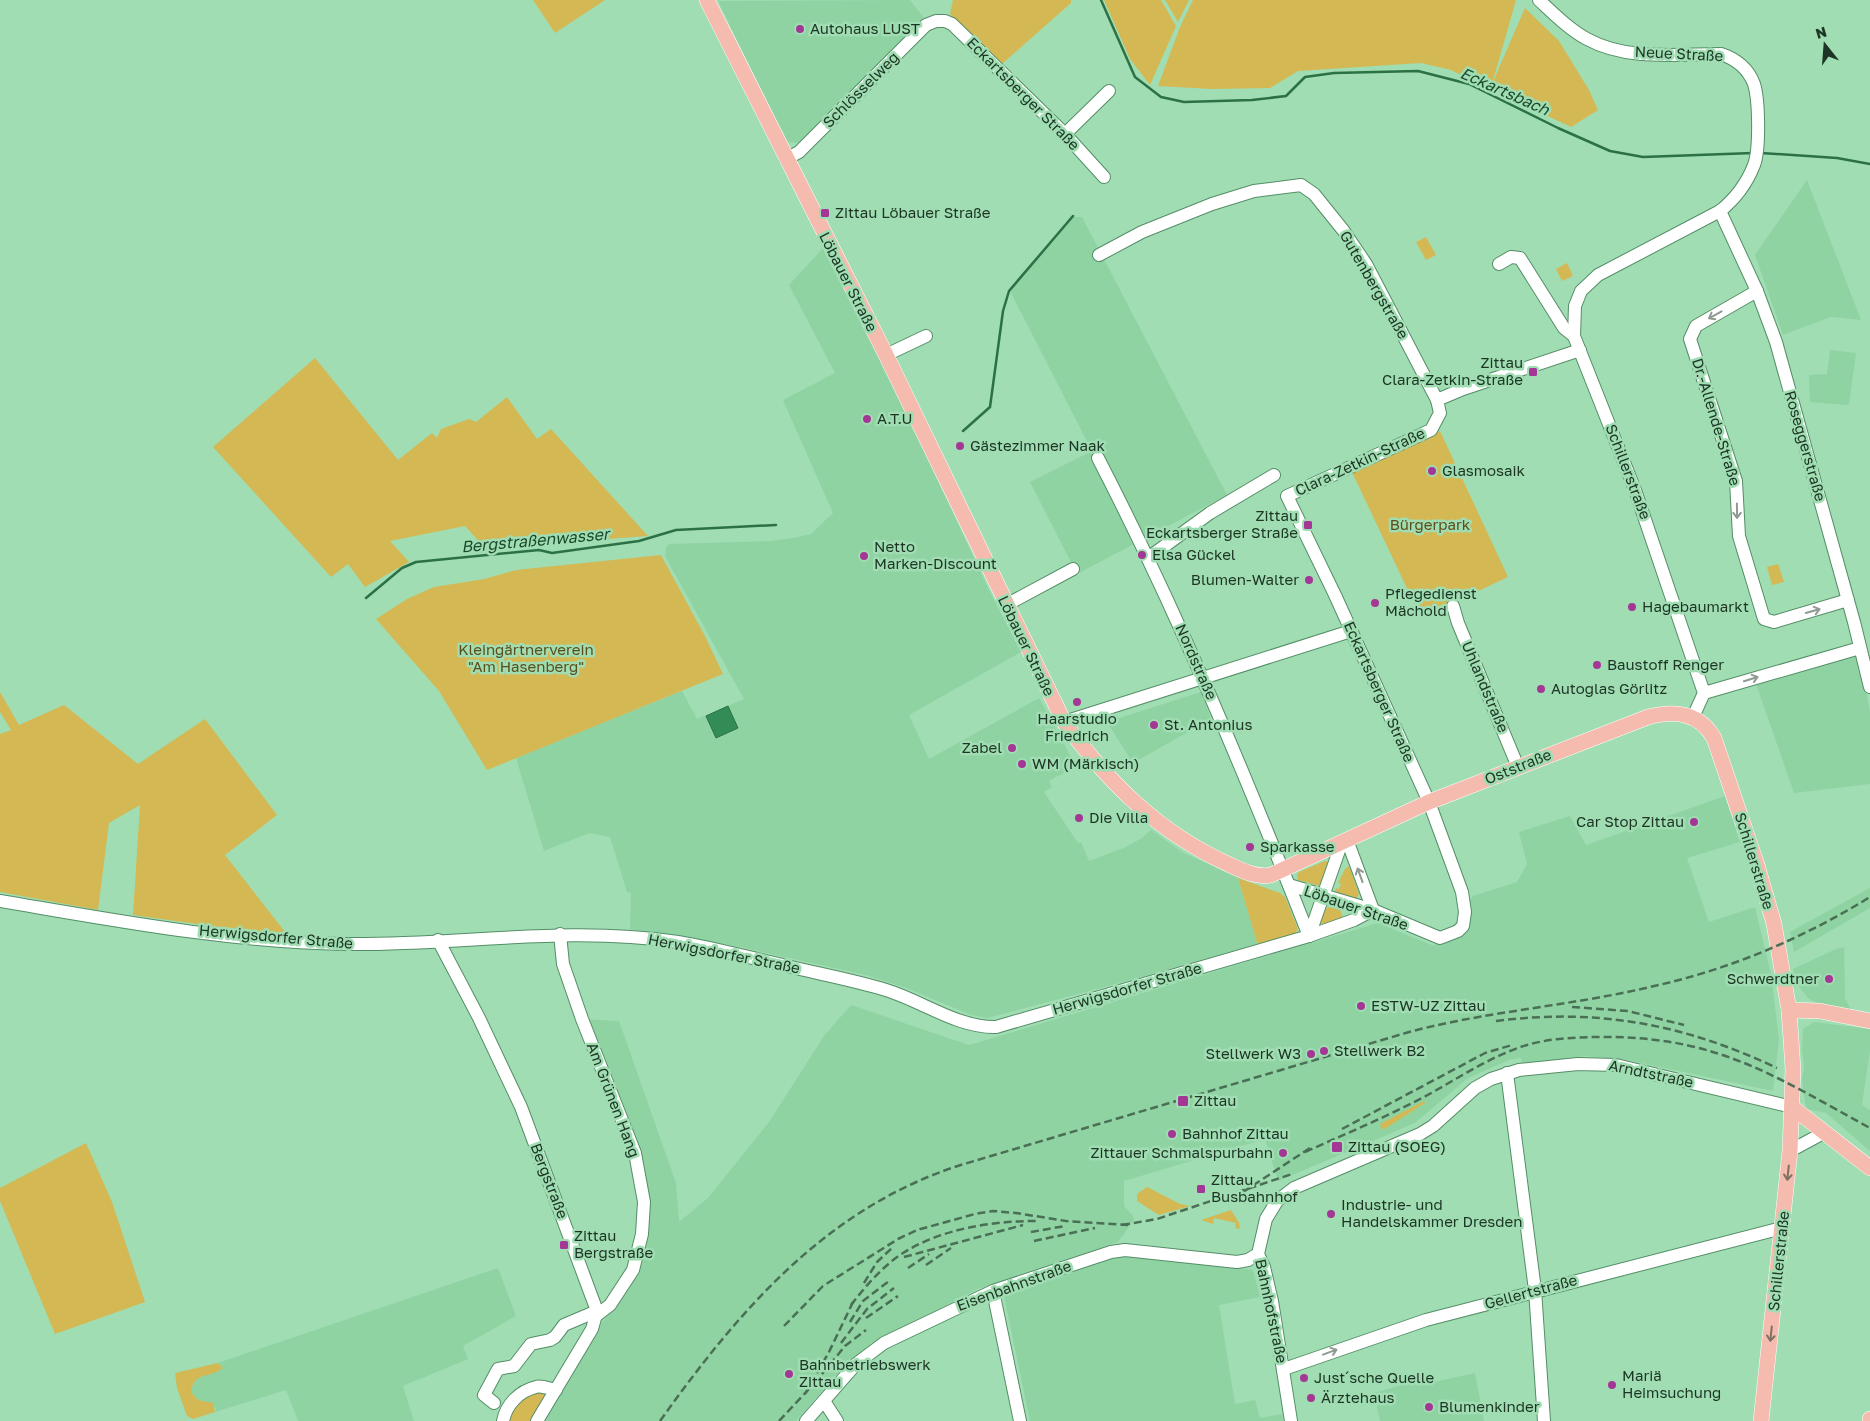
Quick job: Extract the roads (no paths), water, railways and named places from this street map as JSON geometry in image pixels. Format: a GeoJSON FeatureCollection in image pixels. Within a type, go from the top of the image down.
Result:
{"type":"FeatureCollection","features":[{"type":"Feature","properties":{"kind":"main road","name":"Löbauer Straße"},"geometry":{"type":"LineString","coordinates":[[708,0],[786,159],[886,355],[1064,722],[1094,762],[1118,788],[1169,831],[1211,857],[1250,873],[1262,877],[1283,871]]}},
{"type":"Feature","properties":{"kind":"main road","name":"Oststraße"},"geometry":{"type":"LineString","coordinates":[[1283,871],[1429,802],[1648,717],[1669,712],[1693,717]]}},
{"type":"Feature","properties":{"kind":"main road","name":"Schillerstraße"},"geometry":{"type":"LineString","coordinates":[[1693,717],[1708,728],[1714,738],[1757,865],[1774,924],[1789,1010],[1793,1069],[1790,1151],[1761,1421]]}},
{"type":"Feature","properties":{"kind":"main road"},"geometry":{"type":"LineString","coordinates":[[1789,1010],[1820,1012],[1870,1021]]}},
{"type":"Feature","properties":{"kind":"main road"},"geometry":{"type":"LineString","coordinates":[[1792,1107],[1870,1168]]}},
{"type":"Feature","properties":{"kind":"street","name":"Neue Straße"},"geometry":{"type":"LineString","coordinates":[[1539,0],[1587,39],[1620,51],[1721,54],[1733,58],[1745,68],[1754,84],[1759,146],[1755,163],[1747,179]]}},
{"type":"Feature","properties":{"kind":"street","name":"Schlösselweg"},"geometry":{"type":"LineString","coordinates":[[786,159],[800,152],[926,25],[936,21]]}},
{"type":"Feature","properties":{"kind":"street","name":"Eckartsberger Straße"},"geometry":{"type":"LineString","coordinates":[[936,21],[945,21],[952,24],[1065,134],[1104,177]]}},
{"type":"Feature","properties":{"kind":"street"},"geometry":{"type":"LineString","coordinates":[[1065,134],[1109,91]]}},
{"type":"Feature","properties":{"kind":"street","name":"Schillerstraße"},"geometry":{"type":"LineString","coordinates":[[1574,336],[1575,306],[1581,291],[1589,282],[1598,275],[1720,211],[1731,202],[1747,179]]}},
{"type":"Feature","properties":{"kind":"street","name":"Gutenbergstraße"},"geometry":{"type":"LineString","coordinates":[[1099,255],[1142,232],[1212,204],[1254,191],[1301,185],[1314,194],[1343,230],[1366,264],[1437,400]]}},
{"type":"Feature","properties":{"kind":"street","name":"Roseggerstraße"},"geometry":{"type":"LineString","coordinates":[[1720,211],[1757,291],[1776,342],[1848,600],[1870,688]]}},
{"type":"Feature","properties":{"kind":"street","name":"Schillerstraße"},"geometry":{"type":"LineString","coordinates":[[1498,264],[1511,256],[1520,258],[1559,321],[1574,336],[1654,542],[1704,693]]}},
{"type":"Feature","properties":{"kind":"street","name":"Dr.-Allende-Straße"},"geometry":{"type":"LineString","coordinates":[[1757,291],[1696,326],[1690,339],[1736,481],[1739,536],[1764,619],[1774,622],[1848,600]]}},
{"type":"Feature","properties":{"kind":"street"},"geometry":{"type":"LineString","coordinates":[[886,355],[926,336]]}},
{"type":"Feature","properties":{"kind":"street"},"geometry":{"type":"LineString","coordinates":[[1437,400],[1463,389],[1580,350]]}},
{"type":"Feature","properties":{"kind":"street","name":"Clara-Zetkin-Straße"},"geometry":{"type":"LineString","coordinates":[[1287,496],[1431,430],[1440,413],[1437,400]]}},
{"type":"Feature","properties":{"kind":"street","name":"Nordstraße"},"geometry":{"type":"LineString","coordinates":[[1098,458],[1148,558],[1204,678],[1283,871]]}},
{"type":"Feature","properties":{"kind":"street","name":"Clara-Zetkin-Straße"},"geometry":{"type":"LineString","coordinates":[[1148,558],[1210,513],[1274,475]]}},
{"type":"Feature","properties":{"kind":"street","name":"Eckartsberger Straße"},"geometry":{"type":"LineString","coordinates":[[1287,496],[1429,802],[1462,892]]}},
{"type":"Feature","properties":{"kind":"street"},"geometry":{"type":"LineString","coordinates":[[1006,605],[1073,569]]}},
{"type":"Feature","properties":{"kind":"street","name":"Uhlandstraße"},"geometry":{"type":"LineString","coordinates":[[1453,606],[1458,623],[1518,767]]}},
{"type":"Feature","properties":{"kind":"street"},"geometry":{"type":"LineString","coordinates":[[1064,722],[1351,631]]}},
{"type":"Feature","properties":{"kind":"street"},"geometry":{"type":"LineString","coordinates":[[1693,717],[1704,693],[1860,648]]}},
{"type":"Feature","properties":{"kind":"street"},"geometry":{"type":"LineString","coordinates":[[1309,936],[1345,841]]}},
{"type":"Feature","properties":{"kind":"street"},"geometry":{"type":"LineString","coordinates":[[1345,841],[1373,910]]}},
{"type":"Feature","properties":{"kind":"street","name":"Löbauer Straße"},"geometry":{"type":"LineString","coordinates":[[1283,871],[1289,885],[1373,910],[1440,938],[1458,931],[1462,926],[1465,912],[1462,892]]}},
{"type":"Feature","properties":{"kind":"street"},"geometry":{"type":"LineString","coordinates":[[1289,885],[1309,936]]}},
{"type":"Feature","properties":{"kind":"street","name":"Herwigsdorfer Straße"},"geometry":{"type":"LineString","coordinates":[[0,901],[177,929],[289,941],[368,944],[560,934],[623,935],[679,942],[884,989],[968,1023],[986,1027],[1006,1024],[1309,936],[1354,920],[1373,910]]}},
{"type":"Feature","properties":{"kind":"street","name":"Am Grünen Hang"},"geometry":{"type":"LineString","coordinates":[[560,934],[563,964],[582,1019],[635,1153],[644,1202],[642,1234],[633,1270],[610,1306],[597,1313]]}},
{"type":"Feature","properties":{"kind":"street","name":"Bergstraße"},"geometry":{"type":"LineString","coordinates":[[438,940],[479,1018],[521,1107],[597,1313]]}},
{"type":"Feature","properties":{"kind":"street","name":"Arndtstraße"},"geometry":{"type":"LineString","coordinates":[[1507,1073],[1578,1064],[1616,1065],[1792,1107]]}},
{"type":"Feature","properties":{"kind":"street"},"geometry":{"type":"LineString","coordinates":[[1507,1073],[1535,1290],[1544,1421]]}},
{"type":"Feature","properties":{"kind":"street","name":"Bahnhofstraße"},"geometry":{"type":"LineString","coordinates":[[1291,1421],[1272,1301],[1264,1267],[1258,1254],[1266,1218],[1283,1194],[1307,1181],[1420,1134],[1433,1126],[1476,1088],[1491,1079],[1507,1073]]}},
{"type":"Feature","properties":{"kind":"street"},"geometry":{"type":"LineString","coordinates":[[1790,1151],[1825,1132]]}},
{"type":"Feature","properties":{"kind":"street","name":"Gellertstraße"},"geometry":{"type":"LineString","coordinates":[[1284,1369],[1388,1332],[1535,1290],[1782,1228]]}},
{"type":"Feature","properties":{"kind":"street","name":"Eisenbahnstraße"},"geometry":{"type":"LineString","coordinates":[[806,1421],[856,1364],[884,1343],[993,1291],[1111,1252],[1125,1250],[1237,1262],[1248,1260],[1258,1254]]}},
{"type":"Feature","properties":{"kind":"street"},"geometry":{"type":"LineString","coordinates":[[993,1291],[1020,1421]]}},
{"type":"Feature","properties":{"kind":"street"},"geometry":{"type":"LineString","coordinates":[[537,1421],[592,1329],[597,1313]]}},
{"type":"Feature","properties":{"kind":"street"},"geometry":{"type":"LineString","coordinates":[[494,1403],[484,1395],[498,1369],[514,1366],[531,1344],[555,1337],[564,1324],[597,1313]]}},
{"type":"Feature","properties":{"kind":"street"},"geometry":{"type":"LineString","coordinates":[[503,1421],[504,1415],[517,1396],[537,1386],[556,1390]]}},
{"type":"Feature","properties":{"kind":"street"},"geometry":{"type":"LineString","coordinates":[[824,1401],[837,1421]]}},
{"type":"Feature","properties":{"kind":"waterway","name":"Eckartsbach"},"geometry":{"type":"LineString","coordinates":[[1101,0],[1135,77],[1161,97],[1184,102],[1252,100],[1286,96],[1305,77],[1334,73],[1418,71],[1469,84],[1558,128],[1610,151],[1643,157],[1753,153]]}},
{"type":"Feature","properties":{"kind":"waterway","name":"Eckartsbach"},"geometry":{"type":"LineString","coordinates":[[1761,153],[1837,158],[1870,164]]}},
{"type":"Feature","properties":{"kind":"waterway","name":"Bergstraßenwasser"},"geometry":{"type":"LineString","coordinates":[[963,431],[990,407],[1003,311],[1009,291],[1073,216]]}},
{"type":"Feature","properties":{"kind":"waterway","name":"Bergstraßenwasser"},"geometry":{"type":"LineString","coordinates":[[366,598],[402,568],[416,562],[539,550],[552,553],[639,541],[676,530],[776,525]]}},
{"type":"Feature","properties":{"kind":"railway"},"geometry":{"type":"LineString","coordinates":[[660,1421],[722,1340],[755,1302],[791,1266],[829,1234],[870,1206],[915,1183],[964,1164],[1409,1032],[1469,1019],[1620,994],[1708,972],[1791,939],[1870,897]]}},
{"type":"Feature","properties":{"kind":"railway"},"geometry":{"type":"LineString","coordinates":[[1572,1007],[1628,1011],[1684,1025]]}},
{"type":"Feature","properties":{"kind":"railway"},"geometry":{"type":"LineString","coordinates":[[1496,1021],[1534,1017],[1570,1017],[1640,1023],[1708,1040],[1777,1068]]}},
{"type":"Feature","properties":{"kind":"railway"},"geometry":{"type":"LineString","coordinates":[[1305,1152],[1408,1105],[1500,1055],[1548,1040],[1580,1037],[1652,1039],[1718,1053],[1748,1064],[1777,1078],[1870,1128]]}},
{"type":"Feature","properties":{"kind":"railway"},"geometry":{"type":"LineString","coordinates":[[1342,1129],[1485,1053],[1512,1045]]}},
{"type":"Feature","properties":{"kind":"railway"},"geometry":{"type":"LineString","coordinates":[[1243,1192],[1310,1148]]}},
{"type":"Feature","properties":{"kind":"railway"},"geometry":{"type":"LineString","coordinates":[[1122,1225],[1157,1219],[1292,1174]]}},
{"type":"Feature","properties":{"kind":"railway"},"geometry":{"type":"LineString","coordinates":[[784,1326],[823,1286],[898,1239],[917,1230],[993,1211],[1066,1221],[1128,1225]]}},
{"type":"Feature","properties":{"kind":"railway"},"geometry":{"type":"LineString","coordinates":[[851,1305],[886,1266],[915,1246],[966,1228],[1020,1221],[1037,1221]]}},
{"type":"Feature","properties":{"kind":"railway"},"geometry":{"type":"LineString","coordinates":[[904,1257],[1023,1225]]}},
{"type":"Feature","properties":{"kind":"railway"},"geometry":{"type":"LineString","coordinates":[[1031,1232],[1065,1226]]}},
{"type":"Feature","properties":{"kind":"railway"},"geometry":{"type":"LineString","coordinates":[[1034,1241],[1095,1228]]}},
{"type":"Feature","properties":{"kind":"railway"},"geometry":{"type":"LineString","coordinates":[[864,1283],[877,1262],[892,1248]]}},
{"type":"Feature","properties":{"kind":"railway"},"geometry":{"type":"LineString","coordinates":[[926,1265],[951,1248]]}},
{"type":"Feature","properties":{"kind":"railway"},"geometry":{"type":"LineString","coordinates":[[908,1268],[929,1254]]}},
{"type":"Feature","properties":{"kind":"railway"},"geometry":{"type":"LineString","coordinates":[[850,1322],[863,1301],[889,1281]]}},
{"type":"Feature","properties":{"kind":"railway"},"geometry":{"type":"LineString","coordinates":[[841,1343],[867,1309],[894,1288]]}},
{"type":"Feature","properties":{"kind":"railway"},"geometry":{"type":"LineString","coordinates":[[866,1318],[898,1296]]}},
{"type":"Feature","properties":{"kind":"railway"},"geometry":{"type":"LineString","coordinates":[[805,1394],[829,1352],[854,1300]]}},
{"type":"Feature","properties":{"kind":"railway"},"geometry":{"type":"LineString","coordinates":[[822,1374],[845,1346],[866,1330]]}},
{"type":"Feature","properties":{"kind":"railway"},"geometry":{"type":"LineString","coordinates":[[779,1421],[809,1389]]}},
{"type":"Feature","properties":{"kind":"place","name":"Autohaus LUST"},"geometry":{"type":"Point","coordinates":[800,29]}},
{"type":"Feature","properties":{"kind":"place","name":"Zittau Löbauer Straße"},"geometry":{"type":"Point","coordinates":[825,213]}},
{"type":"Feature","properties":{"kind":"place","name":"Zittau Clara-Zetkin-Straße"},"geometry":{"type":"Point","coordinates":[1533,372]}},
{"type":"Feature","properties":{"kind":"place","name":"A.T.U"},"geometry":{"type":"Point","coordinates":[867,419]}},
{"type":"Feature","properties":{"kind":"place","name":"Gästezimmer Naak"},"geometry":{"type":"Point","coordinates":[960,446]}},
{"type":"Feature","properties":{"kind":"place","name":"Glasmosaik"},"geometry":{"type":"Point","coordinates":[1432,471]}},
{"type":"Feature","properties":{"kind":"place","name":"Zittau Eckartsberger Straße"},"geometry":{"type":"Point","coordinates":[1308,525]}},
{"type":"Feature","properties":{"kind":"place","name":"Elsa Gückel"},"geometry":{"type":"Point","coordinates":[1142,555]}},
{"type":"Feature","properties":{"kind":"place","name":"Netto Marken-Discount"},"geometry":{"type":"Point","coordinates":[864,556]}},
{"type":"Feature","properties":{"kind":"place","name":"Blumen-Walter"},"geometry":{"type":"Point","coordinates":[1309,580]}},
{"type":"Feature","properties":{"kind":"place","name":"Pflegedienst Mächold"},"geometry":{"type":"Point","coordinates":[1375,603]}},
{"type":"Feature","properties":{"kind":"place","name":"Hagebaumarkt"},"geometry":{"type":"Point","coordinates":[1632,607]}},
{"type":"Feature","properties":{"kind":"place","name":"Baustoff Renger"},"geometry":{"type":"Point","coordinates":[1597,665]}},
{"type":"Feature","properties":{"kind":"place","name":"Autoglas Görlitz"},"geometry":{"type":"Point","coordinates":[1541,689]}},
{"type":"Feature","properties":{"kind":"place","name":"Haarstudio Friedrich"},"geometry":{"type":"Point","coordinates":[1077,702]}},
{"type":"Feature","properties":{"kind":"place","name":"St. Antonius"},"geometry":{"type":"Point","coordinates":[1154,725]}},
{"type":"Feature","properties":{"kind":"place","name":"Zabel"},"geometry":{"type":"Point","coordinates":[1012,748]}},
{"type":"Feature","properties":{"kind":"place","name":"WM (Märkisch)"},"geometry":{"type":"Point","coordinates":[1022,764]}},
{"type":"Feature","properties":{"kind":"place","name":"Die Villa"},"geometry":{"type":"Point","coordinates":[1079,818]}},
{"type":"Feature","properties":{"kind":"place","name":"Car Stop Zittau"},"geometry":{"type":"Point","coordinates":[1694,822]}},
{"type":"Feature","properties":{"kind":"place","name":"Sparkasse"},"geometry":{"type":"Point","coordinates":[1250,847]}},
{"type":"Feature","properties":{"kind":"place","name":"Schwerdtner"},"geometry":{"type":"Point","coordinates":[1829,979]}},
{"type":"Feature","properties":{"kind":"place","name":"ESTW-UZ Zittau"},"geometry":{"type":"Point","coordinates":[1361,1006]}},
{"type":"Feature","properties":{"kind":"place","name":"Stellwerk B2"},"geometry":{"type":"Point","coordinates":[1324,1051]}},
{"type":"Feature","properties":{"kind":"place","name":"Stellwerk W3"},"geometry":{"type":"Point","coordinates":[1311,1054]}},
{"type":"Feature","properties":{"kind":"place","name":"Zittau"},"geometry":{"type":"Point","coordinates":[1183,1101]}},
{"type":"Feature","properties":{"kind":"place","name":"Bahnhof Zittau"},"geometry":{"type":"Point","coordinates":[1172,1134]}},
{"type":"Feature","properties":{"kind":"place","name":"Zittau (SOEG)"},"geometry":{"type":"Point","coordinates":[1337,1147]}},
{"type":"Feature","properties":{"kind":"place","name":"Zittauer Schmalspurbahn"},"geometry":{"type":"Point","coordinates":[1283,1153]}},
{"type":"Feature","properties":{"kind":"place","name":"Zittau Busbahnhof"},"geometry":{"type":"Point","coordinates":[1201,1189]}},
{"type":"Feature","properties":{"kind":"place","name":"Industrie- und Handelskammer Dresden"},"geometry":{"type":"Point","coordinates":[1331,1214]}},
{"type":"Feature","properties":{"kind":"place","name":"Zittau Bergstraße"},"geometry":{"type":"Point","coordinates":[564,1245]}},
{"type":"Feature","properties":{"kind":"place","name":"Bahnbetriebswerk Zittau"},"geometry":{"type":"Point","coordinates":[789,1374]}},
{"type":"Feature","properties":{"kind":"place","name":"Just´sche Quelle"},"geometry":{"type":"Point","coordinates":[1304,1378]}},
{"type":"Feature","properties":{"kind":"place","name":"Mariä Heimsuchung"},"geometry":{"type":"Point","coordinates":[1612,1385]}},
{"type":"Feature","properties":{"kind":"place","name":"Ärztehaus"},"geometry":{"type":"Point","coordinates":[1311,1398]}},
{"type":"Feature","properties":{"kind":"place","name":"Blumenkinder"},"geometry":{"type":"Point","coordinates":[1429,1407]}},
{"type":"Feature","properties":{"kind":"park label","name":"Bürgerpark"},"geometry":{"type":"Point","coordinates":[1430,525]}},
{"type":"Feature","properties":{"kind":"park label","name":"Kleingärtnerverein \"Am Hasenberg\""},"geometry":{"type":"Point","coordinates":[526,658]}}]}
